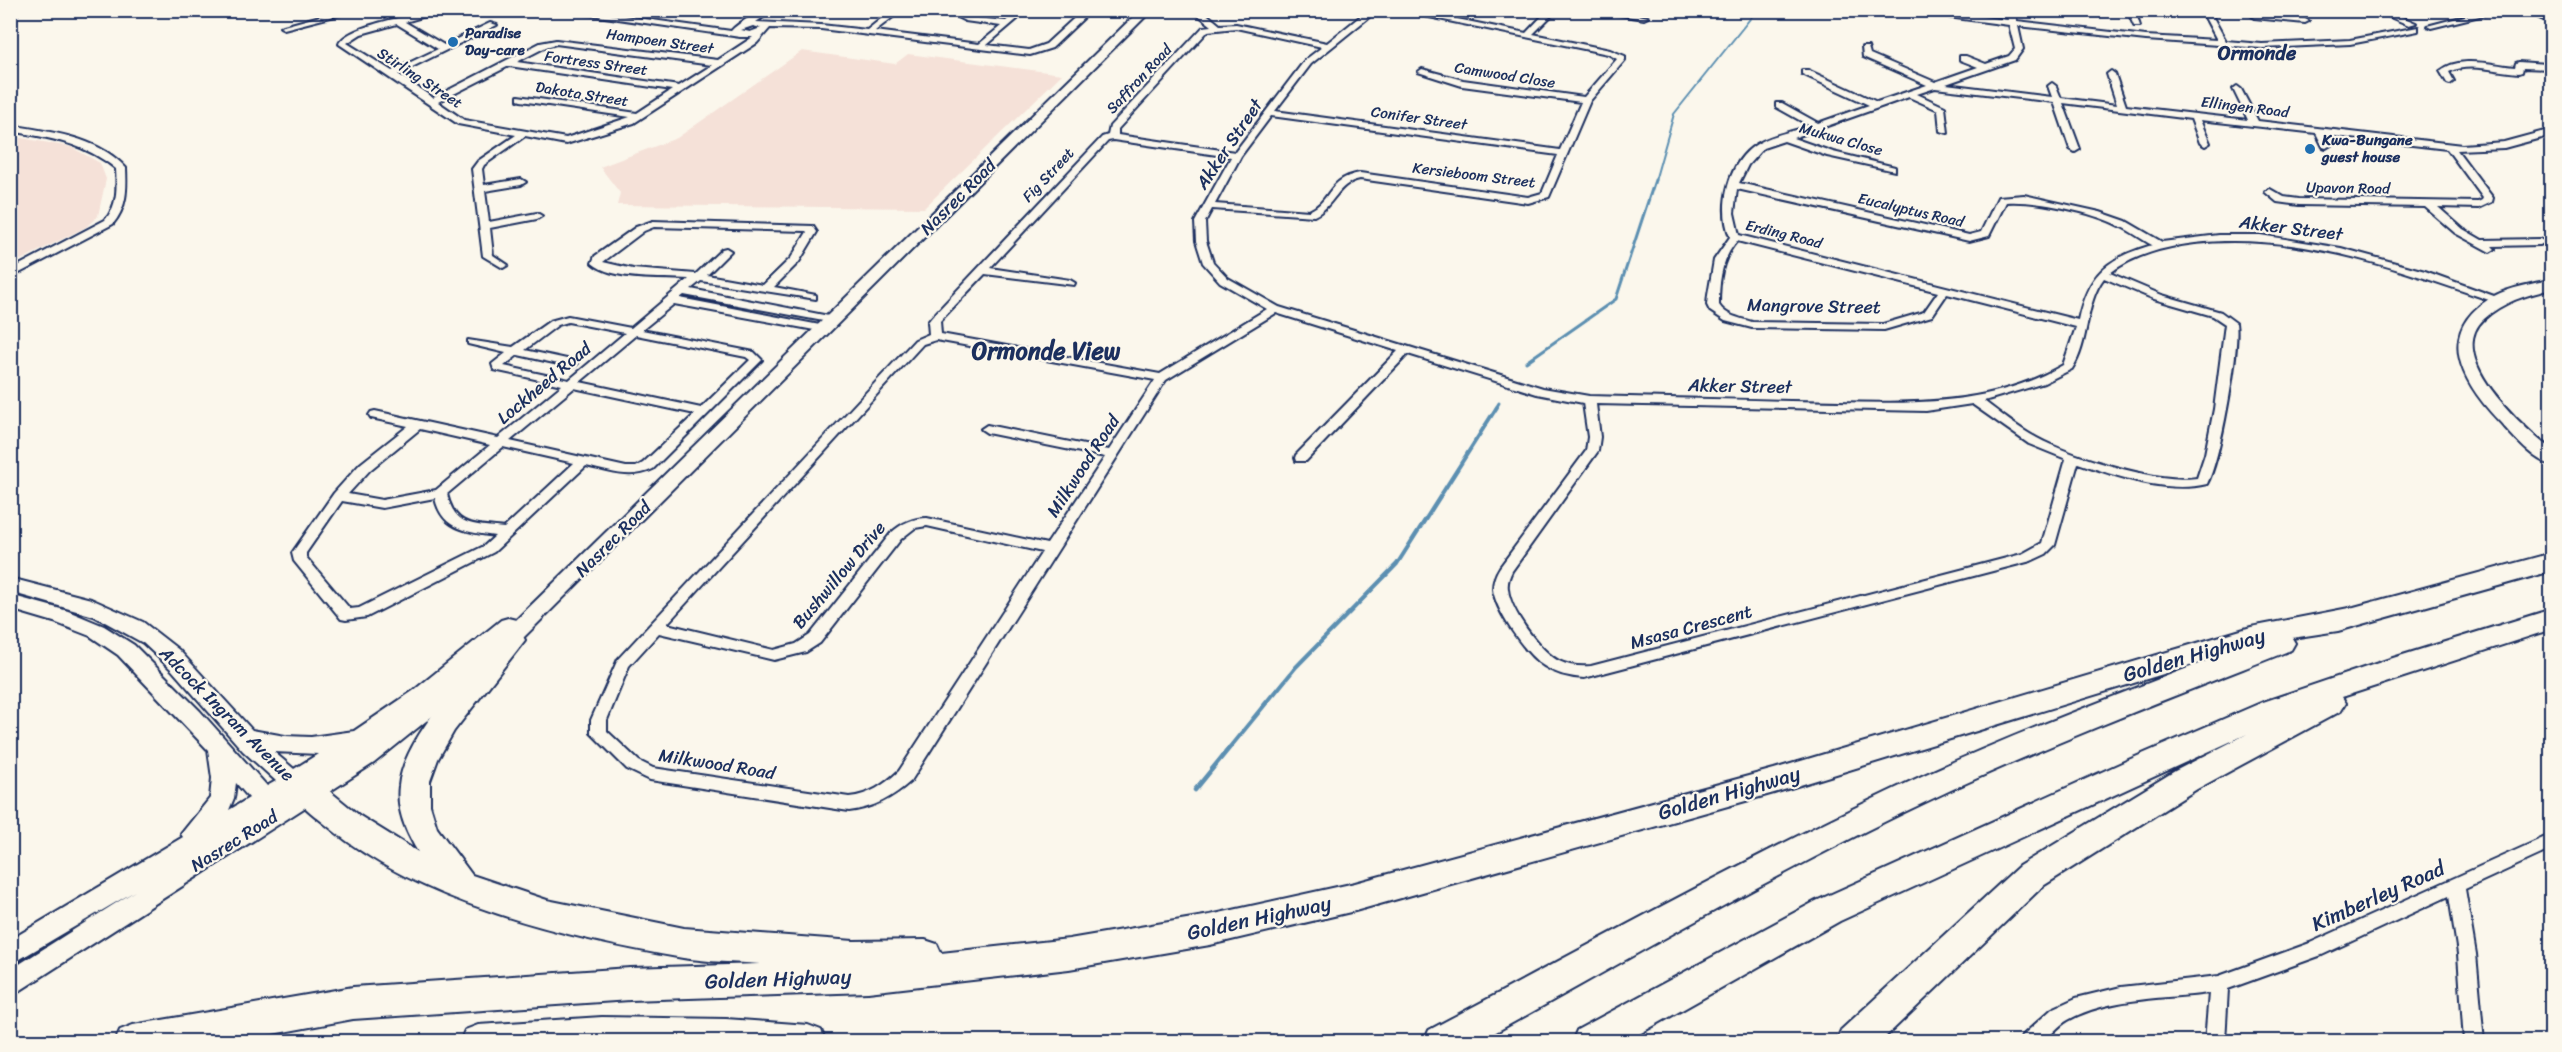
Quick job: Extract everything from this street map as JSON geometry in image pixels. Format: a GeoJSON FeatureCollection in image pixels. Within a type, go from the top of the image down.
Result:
{"type":"FeatureCollection","features":[{"type":"Feature","properties":{"kind":"highway"},"geometry":{"type":"LineString","coordinates":[[1442,1041],[1786,858],[1939,782],[2085,720],[2352,616],[2552,562]]}},
{"type":"Feature","properties":{"kind":"highway","name":"Golden Highway"},"geometry":{"type":"LineString","coordinates":[[133,1041],[353,1003],[630,984],[868,976],[1069,954],[1210,930],[1355,897],[1774,781],[2251,637],[2352,616]]}},
{"type":"Feature","properties":{"kind":"highway"},"geometry":{"type":"LineString","coordinates":[[1590,1041],[1653,1005],[1850,901],[2273,710],[2403,665],[2552,619]]}},
{"type":"Feature","properties":{"kind":"highway"},"geometry":{"type":"LineString","coordinates":[[461,886],[426,839],[418,819],[414,799],[416,777],[432,743],[511,640]]}},
{"type":"Feature","properties":{"kind":"highway"},"geometry":{"type":"LineString","coordinates":[[1854,1041],[2031,876],[2187,780],[2403,665]]}},
{"type":"Feature","properties":{"kind":"highway"},"geometry":{"type":"LineString","coordinates":[[302,788],[349,825],[394,856],[461,886],[547,914],[684,943],[854,956],[1069,954]]}},
{"type":"Feature","properties":{"kind":"highway"},"geometry":{"type":"LineString","coordinates":[[478,1041],[554,1034],[737,1034],[808,1041]]}},
{"type":"Feature","properties":{"kind":"main road","name":"Nasrec Road"},"geometry":{"type":"LineString","coordinates":[[10,985],[271,807],[302,788],[366,757],[511,640],[1141,10]]}},
{"type":"Feature","properties":{"kind":"main road","name":"Nasrec Road"},"geometry":{"type":"LineString","coordinates":[[302,788],[372,731],[421,697],[531,604],[826,324],[1147,10]]}},
{"type":"Feature","properties":{"kind":"main road"},"geometry":{"type":"LineString","coordinates":[[2552,284],[2499,300],[2480,314],[2469,331],[2466,347],[2469,369],[2500,415],[2552,459]]}},
{"type":"Feature","properties":{"kind":"main road","name":"Adcock Ingram Avenue"},"geometry":{"type":"LineString","coordinates":[[10,585],[79,603],[119,618],[151,638],[184,667],[222,714],[302,788]]}},
{"type":"Feature","properties":{"kind":"main road","name":"Adcock Ingram Avenue"},"geometry":{"type":"LineString","coordinates":[[10,602],[61,616],[98,631],[126,650],[192,717],[271,807]]}},
{"type":"Feature","properties":{"kind":"main road"},"geometry":{"type":"LineString","coordinates":[[247,738],[279,745],[309,747],[338,742],[372,731]]}},
{"type":"Feature","properties":{"kind":"main road"},"geometry":{"type":"LineString","coordinates":[[146,871],[199,829],[219,804],[226,781],[216,747]]}},
{"type":"Feature","properties":{"kind":"main road","name":"Nasrec Road"},"geometry":{"type":"LineString","coordinates":[[10,954],[146,871],[271,807]]}},
{"type":"Feature","properties":{"kind":"street"},"geometry":{"type":"LineString","coordinates":[[10,18],[17,10]]}},
{"type":"Feature","properties":{"kind":"street"},"geometry":{"type":"LineString","coordinates":[[314,10],[314,16],[319,19]]}},
{"type":"Feature","properties":{"kind":"street"},"geometry":{"type":"LineString","coordinates":[[284,27],[354,10]]}},
{"type":"Feature","properties":{"kind":"street","name":"Stirling Street"},"geometry":{"type":"LineString","coordinates":[[442,10],[352,34],[342,43],[470,126],[570,141],[622,126],[746,46],[762,29]]}},
{"type":"Feature","properties":{"kind":"street"},"geometry":{"type":"LineString","coordinates":[[561,10],[696,29],[742,31],[821,27],[1020,54],[1038,52],[1053,44],[1088,10]]}},
{"type":"Feature","properties":{"kind":"street"},"geometry":{"type":"LineString","coordinates":[[627,20],[642,10]]}},
{"type":"Feature","properties":{"kind":"street"},"geometry":{"type":"LineString","coordinates":[[893,10],[898,11]]}},
{"type":"Feature","properties":{"kind":"street"},"geometry":{"type":"LineString","coordinates":[[962,10],[958,16],[964,19],[1007,24]]}},
{"type":"Feature","properties":{"kind":"street"},"geometry":{"type":"LineString","coordinates":[[979,48],[1024,10]]}},
{"type":"Feature","properties":{"kind":"street"},"geometry":{"type":"LineString","coordinates":[[1196,10],[1217,26],[1236,26],[1328,46]]}},
{"type":"Feature","properties":{"kind":"street","name":"Akker Street"},"geometry":{"type":"LineString","coordinates":[[1374,10],[1308,62],[1237,155],[1200,222],[1201,241],[1215,273],[1275,309],[1541,391],[1589,400],[1917,406],[1941,406],[1975,400],[2065,369],[2073,359],[2092,291],[2103,274],[2130,256],[2159,245],[2195,239],[2241,237],[2314,245],[2378,260],[2499,300]]}},
{"type":"Feature","properties":{"kind":"street","name":"Kersieboom Street"},"geometry":{"type":"LineString","coordinates":[[1207,206],[1310,214],[1319,211],[1339,182],[1360,176],[1536,199],[1549,192],[1586,100],[1622,58],[1610,52],[1527,36],[1439,14],[1399,10]]}},
{"type":"Feature","properties":{"kind":"street"},"geometry":{"type":"LineString","coordinates":[[1527,36],[1552,10]]}},
{"type":"Feature","properties":{"kind":"street"},"geometry":{"type":"LineString","coordinates":[[1593,10],[1644,17]]}},
{"type":"Feature","properties":{"kind":"street"},"geometry":{"type":"LineString","coordinates":[[1898,10],[2224,45],[2326,44],[2414,26]]}},
{"type":"Feature","properties":{"kind":"street"},"geometry":{"type":"LineString","coordinates":[[2010,10],[2012,23]]}},
{"type":"Feature","properties":{"kind":"street"},"geometry":{"type":"LineString","coordinates":[[2131,10],[2137,24]]}},
{"type":"Feature","properties":{"kind":"street"},"geometry":{"type":"LineString","coordinates":[[2205,10],[2224,45]]}},
{"type":"Feature","properties":{"kind":"street"},"geometry":{"type":"LineString","coordinates":[[2378,10],[2414,26],[2435,31],[2431,26],[2500,10]]}},
{"type":"Feature","properties":{"kind":"street"},"geometry":{"type":"LineString","coordinates":[[2526,10],[2552,22]]}},
{"type":"Feature","properties":{"kind":"street"},"geometry":{"type":"LineString","coordinates":[[868,33],[898,11]]}},
{"type":"Feature","properties":{"kind":"street"},"geometry":{"type":"LineString","coordinates":[[742,31],[767,12]]}},
{"type":"Feature","properties":{"kind":"street"},"geometry":{"type":"LineString","coordinates":[[762,29],[767,12]]}},
{"type":"Feature","properties":{"kind":"street"},"geometry":{"type":"LineString","coordinates":[[2252,13],[2305,21]]}},
{"type":"Feature","properties":{"kind":"street"},"geometry":{"type":"LineString","coordinates":[[2252,13],[2267,28]]}},
{"type":"Feature","properties":{"kind":"street"},"geometry":{"type":"LineString","coordinates":[[399,22],[443,48]]}},
{"type":"Feature","properties":{"kind":"street","name":"Erding Road"},"geometry":{"type":"LineString","coordinates":[[2012,23],[2017,54],[1988,68],[1764,144],[1748,156],[1738,170],[1728,221],[1735,237],[2083,325]]}},
{"type":"Feature","properties":{"kind":"street"},"geometry":{"type":"LineString","coordinates":[[392,74],[493,25]]}},
{"type":"Feature","properties":{"kind":"street","name":"Saffron Road"},"geometry":{"type":"LineString","coordinates":[[1113,137],[1113,128],[1202,30],[1217,26]]}},
{"type":"Feature","properties":{"kind":"street"},"geometry":{"type":"LineString","coordinates":[[742,31],[747,40],[746,46]]}},
{"type":"Feature","properties":{"kind":"street","name":"Hampoen Street"},"geometry":{"type":"LineString","coordinates":[[432,102],[546,44],[564,41],[719,63]]}},
{"type":"Feature","properties":{"kind":"street"},"geometry":{"type":"LineString","coordinates":[[1865,50],[1866,55],[1934,85]]}},
{"type":"Feature","properties":{"kind":"street"},"geometry":{"type":"LineString","coordinates":[[1963,58],[1988,68]]}},
{"type":"Feature","properties":{"kind":"street"},"geometry":{"type":"LineString","coordinates":[[2450,81],[2444,70],[2449,68],[2466,66],[2519,70],[2519,65],[2548,67],[2552,62]]}},
{"type":"Feature","properties":{"kind":"street","name":"Fortress Street"},"geometry":{"type":"LineString","coordinates":[[508,63],[681,89]]}},
{"type":"Feature","properties":{"kind":"street","name":"Camwood Close"},"geometry":{"type":"LineString","coordinates":[[1422,72],[1474,86],[1586,100]]}},
{"type":"Feature","properties":{"kind":"street"},"geometry":{"type":"LineString","coordinates":[[1805,72],[1876,105]]}},
{"type":"Feature","properties":{"kind":"street"},"geometry":{"type":"LineString","coordinates":[[2111,74],[2122,107]]}},
{"type":"Feature","properties":{"kind":"street"},"geometry":{"type":"LineString","coordinates":[[1959,77],[1966,85],[1980,91]]}},
{"type":"Feature","properties":{"kind":"street","name":"Ellingen Road"},"geometry":{"type":"LineString","coordinates":[[1934,85],[2450,147],[2492,147],[2552,132]]}},
{"type":"Feature","properties":{"kind":"street"},"geometry":{"type":"LineString","coordinates":[[2052,86],[2074,149]]}},
{"type":"Feature","properties":{"kind":"street"},"geometry":{"type":"LineString","coordinates":[[2237,88],[2254,123]]}},
{"type":"Feature","properties":{"kind":"street"},"geometry":{"type":"LineString","coordinates":[[1910,94],[1942,109],[1945,131]]}},
{"type":"Feature","properties":{"kind":"street","name":"Dakota Street"},"geometry":{"type":"LineString","coordinates":[[521,98],[639,116]]}},
{"type":"Feature","properties":{"kind":"street"},"geometry":{"type":"LineString","coordinates":[[2183,103],[2205,143]]}},
{"type":"Feature","properties":{"kind":"street"},"geometry":{"type":"LineString","coordinates":[[1779,105],[1815,125]]}},
{"type":"Feature","properties":{"kind":"street","name":"Conifer Street"},"geometry":{"type":"LineString","coordinates":[[1270,113],[1563,153]]}},
{"type":"Feature","properties":{"kind":"street"},"geometry":{"type":"LineString","coordinates":[[10,128],[82,142],[106,154],[121,168],[122,198],[118,213],[109,222],[10,275]]}},
{"type":"Feature","properties":{"kind":"street"},"geometry":{"type":"LineString","coordinates":[[2319,131],[2326,145]]}},
{"type":"Feature","properties":{"kind":"street"},"geometry":{"type":"LineString","coordinates":[[503,265],[488,256],[478,165],[521,135]]}},
{"type":"Feature","properties":{"kind":"street"},"geometry":{"type":"LineString","coordinates":[[1113,137],[1237,155]]}},
{"type":"Feature","properties":{"kind":"street","name":"Fig Street"},"geometry":{"type":"LineString","coordinates":[[935,336],[936,319],[1098,144],[1113,137]]}},
{"type":"Feature","properties":{"kind":"street","name":"Mukwa Close"},"geometry":{"type":"LineString","coordinates":[[1782,137],[1830,154],[1892,169]]}},
{"type":"Feature","properties":{"kind":"street","name":"Upavon Road"},"geometry":{"type":"LineString","coordinates":[[2270,192],[2281,200],[2299,202],[2479,205],[2487,202],[2488,198],[2479,184],[2450,147]]}},
{"type":"Feature","properties":{"kind":"street"},"geometry":{"type":"LineString","coordinates":[[480,189],[521,182]]}},
{"type":"Feature","properties":{"kind":"street","name":"Eucalyptus Road"},"geometry":{"type":"LineString","coordinates":[[1734,185],[1969,238],[1985,234],[2002,199],[2018,197],[2105,217],[2159,245]]}},
{"type":"Feature","properties":{"kind":"street"},"geometry":{"type":"LineString","coordinates":[[2429,205],[2459,231],[2490,249]]}},
{"type":"Feature","properties":{"kind":"street"},"geometry":{"type":"LineString","coordinates":[[485,226],[537,216]]}},
{"type":"Feature","properties":{"kind":"street"},"geometry":{"type":"LineString","coordinates":[[765,289],[795,260],[812,232],[809,228],[653,224],[640,229],[597,261],[600,265],[662,276],[699,277],[765,289],[812,297]]}},
{"type":"Feature","properties":{"kind":"street","name":"Mangrove Street"},"geometry":{"type":"LineString","coordinates":[[1735,237],[1724,247],[1720,256],[1713,305],[1721,315],[1744,324],[1884,327],[1928,314],[1944,290]]}},
{"type":"Feature","properties":{"kind":"street"},"geometry":{"type":"LineString","coordinates":[[2478,243],[2540,242]]}},
{"type":"Feature","properties":{"kind":"street","name":"Lockheed Road"},"geometry":{"type":"LineString","coordinates":[[440,494],[699,277],[726,251]]}},
{"type":"Feature","properties":{"kind":"street"},"geometry":{"type":"LineString","coordinates":[[982,270],[1070,284]]}},
{"type":"Feature","properties":{"kind":"street"},"geometry":{"type":"LineString","coordinates":[[1975,400],[2032,440],[2073,456],[2168,483],[2184,485],[2200,482],[2205,477],[2208,467],[2231,329],[2229,321],[2212,313],[2158,297],[2103,274]]}},
{"type":"Feature","properties":{"kind":"street"},"geometry":{"type":"LineString","coordinates":[[682,291],[754,304],[826,324]]}},
{"type":"Feature","properties":{"kind":"street"},"geometry":{"type":"LineString","coordinates":[[671,300],[744,314],[826,324]]}},
{"type":"Feature","properties":{"kind":"street"},"geometry":{"type":"LineString","coordinates":[[744,314],[754,304]]}},
{"type":"Feature","properties":{"kind":"street","name":"Milkwood Road"},"geometry":{"type":"LineString","coordinates":[[935,336],[911,347],[623,663],[599,720],[599,733],[633,765],[650,774],[849,804],[861,803],[883,794],[905,776],[1162,378],[1275,309]]}},
{"type":"Feature","properties":{"kind":"street"},"geometry":{"type":"LineString","coordinates":[[375,415],[501,442],[582,463],[626,471],[642,470],[704,412],[754,362],[755,357],[750,354],[573,319],[554,323],[498,364],[498,368],[704,412]]}},
{"type":"Feature","properties":{"kind":"street"},"geometry":{"type":"LineString","coordinates":[[935,336],[1162,378]]}},
{"type":"Feature","properties":{"kind":"street"},"geometry":{"type":"LineString","coordinates":[[472,342],[572,363]]}},
{"type":"Feature","properties":{"kind":"street"},"geometry":{"type":"LineString","coordinates":[[1301,458],[1405,350]]}},
{"type":"Feature","properties":{"kind":"street","name":"Msasa Crescent"},"geometry":{"type":"LineString","coordinates":[[1589,400],[1594,437],[1592,451],[1505,570],[1500,585],[1505,601],[1542,657],[1561,668],[1579,673],[1591,672],[2026,558],[2041,551],[2048,544],[2073,456]]}},
{"type":"Feature","properties":{"kind":"street"},"geometry":{"type":"LineString","coordinates":[[418,424],[365,467],[339,496],[298,553],[299,558],[346,615],[362,613],[489,549],[582,463]]}},
{"type":"Feature","properties":{"kind":"street"},"geometry":{"type":"LineString","coordinates":[[987,429],[1114,455]]}},
{"type":"Feature","properties":{"kind":"street"},"geometry":{"type":"LineString","coordinates":[[339,496],[382,504],[440,494],[446,515],[451,519],[467,525],[508,533]]}},
{"type":"Feature","properties":{"kind":"street","name":"Bushwillow Drive"},"geometry":{"type":"LineString","coordinates":[[656,627],[774,655],[801,648],[815,639],[903,528],[918,523],[927,522],[1052,550]]}},
{"type":"Feature","properties":{"kind":"street","name":"Kimberley Road"},"geometry":{"type":"LineString","coordinates":[[2029,1041],[2059,1015],[2082,1004],[2121,995],[2219,984],[2316,949],[2456,887],[2552,841]]}},
{"type":"Feature","properties":{"kind":"street"},"geometry":{"type":"LineString","coordinates":[[2456,887],[2467,954],[2474,1041]]}},
{"type":"Feature","properties":{"kind":"street"},"geometry":{"type":"LineString","coordinates":[[2215,1041],[2219,984]]}},
{"type":"Feature","properties":{"kind":"shaded area"},"geometry":{"type":"Polygon","coordinates":[[[802,51],[895,64],[908,54],[1062,74],[924,208],[617,205],[620,193],[600,167],[677,138],[802,51]]]}},
{"type":"Feature","properties":{"kind":"shaded area"},"geometry":{"type":"Polygon","coordinates":[[[11,136],[71,147],[100,163],[106,179],[98,216],[86,227],[11,265],[11,136]]]}},
{"type":"Feature","properties":{"kind":"waterway"},"geometry":{"type":"LineString","coordinates":[[1655,181],[1674,114],[1757,10]]}},
{"type":"Feature","properties":{"kind":"waterway"},"geometry":{"type":"LineString","coordinates":[[1526,362],[1616,299],[1655,180]]}},
{"type":"Feature","properties":{"kind":"waterway"},"geometry":{"type":"LineString","coordinates":[[1496,408],[1499,403]]}},
{"type":"Feature","properties":{"kind":"waterway"},"geometry":{"type":"LineString","coordinates":[[1274,694],[1296,667],[1397,564],[1497,407]]}},
{"type":"Feature","properties":{"kind":"waterway"},"geometry":{"type":"LineString","coordinates":[[1195,790],[1275,692]]}},
{"type":"Feature","properties":{"kind":"place","name":"Paradise Day-care"},"geometry":{"type":"Point","coordinates":[453,42]}},
{"type":"Feature","properties":{"kind":"place","name":"Kwa-Bungane guest house"},"geometry":{"type":"Point","coordinates":[2310,149]}},
{"type":"Feature","properties":{"kind":"district","name":"Ormonde"},"geometry":{"type":"Point","coordinates":[2257,53]}},
{"type":"Feature","properties":{"kind":"district","name":"Ormonde View"},"geometry":{"type":"Point","coordinates":[1046,351]}}]}
